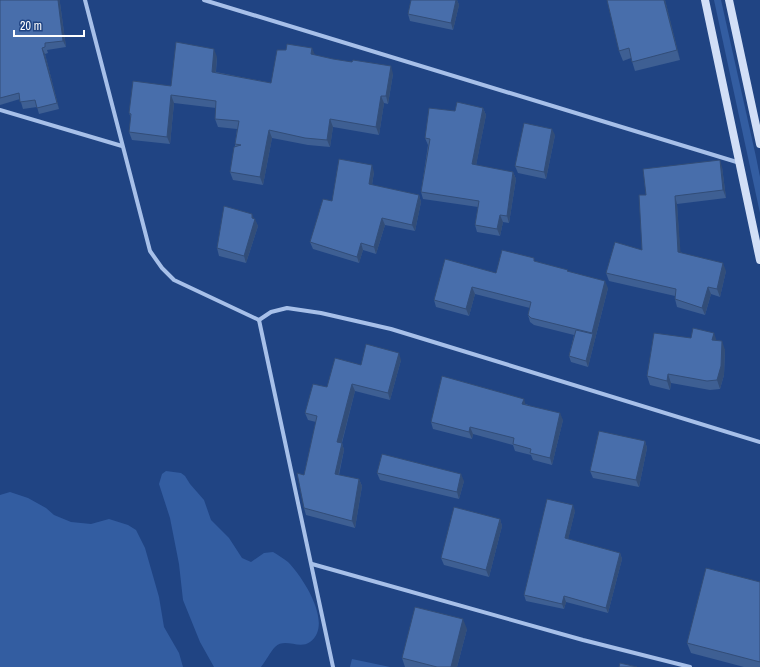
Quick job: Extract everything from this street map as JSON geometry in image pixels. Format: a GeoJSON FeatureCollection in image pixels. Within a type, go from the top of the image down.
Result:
{"type":"FeatureCollection","features":[{"type":"Feature","properties":{"kind":"main road"},"geometry":{"type":"LineString","coordinates":[[705,0],[741,163],[760,260]]}},
{"type":"Feature","properties":{"kind":"main road"},"geometry":{"type":"LineString","coordinates":[[729,0],[760,144]]}},
{"type":"Feature","properties":{"kind":"street"},"geometry":{"type":"LineString","coordinates":[[85,0],[150,251],[162,268],[174,280],[259,320]]}},
{"type":"Feature","properties":{"kind":"street"},"geometry":{"type":"LineString","coordinates":[[204,0],[741,163]]}},
{"type":"Feature","properties":{"kind":"street"},"geometry":{"type":"LineString","coordinates":[[0,110],[122,146]]}},
{"type":"Feature","properties":{"kind":"street"},"geometry":{"type":"LineString","coordinates":[[259,320],[271,312],[287,308],[321,313],[391,328],[760,442]]}},
{"type":"Feature","properties":{"kind":"street"},"geometry":{"type":"LineString","coordinates":[[259,320],[333,667]]}},
{"type":"Feature","properties":{"kind":"street"},"geometry":{"type":"LineString","coordinates":[[312,564],[583,640],[690,667]]}},
{"type":"Feature","properties":{"kind":"shaded area"},"geometry":{"type":"Polygon","coordinates":[[[714,0],[721,0],[756,157],[760,177],[760,213],[714,0]]]}},
{"type":"Feature","properties":{"kind":"shaded area"},"geometry":{"type":"Polygon","coordinates":[[[166,471],[181,473],[185,476],[204,500],[211,520],[229,538],[242,558],[251,562],[264,553],[273,552],[288,562],[294,569],[308,589],[318,613],[319,624],[317,634],[310,642],[301,645],[288,643],[279,644],[273,649],[261,667],[214,667],[200,642],[183,600],[179,564],[170,518],[159,484],[162,474],[166,471]]]}},
{"type":"Feature","properties":{"kind":"shaded area"},"geometry":{"type":"Polygon","coordinates":[[[10,492],[28,498],[46,508],[54,515],[71,522],[91,524],[109,519],[128,525],[136,530],[145,548],[159,597],[164,627],[179,653],[183,667],[0,667],[0,495],[10,492]]]}},
{"type":"Feature","properties":{"kind":"shaded area"},"geometry":{"type":"Polygon","coordinates":[[[352,659],[390,667],[350,667],[352,659]]]}},
{"type":"Feature","properties":{"kind":"building"},"geometry":{"type":"Polygon","coordinates":[[[0,0],[58,0],[63,41],[45,43],[45,47],[42,48],[57,103],[37,108],[35,100],[20,102],[19,93],[0,98],[0,0]]]}},
{"type":"Feature","properties":{"kind":"building"},"geometry":{"type":"Polygon","coordinates":[[[411,0],[456,0],[451,23],[408,14],[411,0]]]}},
{"type":"Feature","properties":{"kind":"building"},"geometry":{"type":"Polygon","coordinates":[[[607,0],[664,0],[677,50],[632,62],[629,48],[619,51],[607,0]]]}},
{"type":"Feature","properties":{"kind":"building"},"geometry":{"type":"Polygon","coordinates":[[[176,42],[214,49],[212,72],[271,83],[277,50],[286,50],[287,44],[312,48],[311,54],[333,59],[352,62],[353,60],[391,66],[386,96],[381,96],[376,127],[330,119],[327,140],[305,138],[269,130],[260,177],[230,172],[234,147],[241,145],[235,144],[239,121],[215,119],[216,101],[171,95],[167,137],[129,132],[131,114],[129,113],[133,81],[171,86],[176,42]]]}},
{"type":"Feature","properties":{"kind":"building"},"geometry":{"type":"Polygon","coordinates":[[[457,102],[483,108],[472,164],[513,172],[507,216],[500,215],[497,229],[475,225],[479,201],[421,192],[430,139],[425,138],[429,108],[455,111],[457,102]]]}},
{"type":"Feature","properties":{"kind":"building"},"geometry":{"type":"Polygon","coordinates":[[[524,123],[552,129],[544,172],[515,166],[524,123]]]}},
{"type":"Feature","properties":{"kind":"building"},"geometry":{"type":"Polygon","coordinates":[[[339,159],[372,165],[369,184],[419,195],[412,225],[382,218],[374,247],[361,243],[357,257],[310,242],[323,199],[332,201],[339,159]]]}},
{"type":"Feature","properties":{"kind":"building"},"geometry":{"type":"Polygon","coordinates":[[[720,160],[723,190],[675,196],[678,252],[723,263],[717,289],[708,287],[702,308],[675,299],[676,289],[606,273],[615,242],[642,250],[639,195],[646,195],[643,169],[720,160]]]}},
{"type":"Feature","properties":{"kind":"building"},"geometry":{"type":"Polygon","coordinates":[[[224,206],[252,214],[252,218],[255,219],[244,256],[217,248],[224,206]]]}},
{"type":"Feature","properties":{"kind":"building"},"geometry":{"type":"Polygon","coordinates":[[[502,250],[534,258],[534,261],[605,281],[592,333],[531,318],[528,315],[531,302],[472,287],[466,309],[434,300],[445,259],[496,273],[502,250]]]}},
{"type":"Feature","properties":{"kind":"building"},"geometry":{"type":"Polygon","coordinates":[[[693,328],[714,333],[712,340],[722,341],[721,366],[717,380],[707,381],[668,374],[667,381],[647,376],[654,333],[691,338],[693,328]]]}},
{"type":"Feature","properties":{"kind":"building"},"geometry":{"type":"Polygon","coordinates":[[[576,330],[593,334],[586,361],[569,356],[576,330]]]}},
{"type":"Feature","properties":{"kind":"building"},"geometry":{"type":"Polygon","coordinates":[[[366,344],[399,353],[388,393],[352,384],[337,442],[342,443],[335,474],[359,479],[352,521],[304,508],[297,473],[304,475],[317,416],[305,413],[313,384],[327,387],[335,358],[361,365],[366,344]]]}},
{"type":"Feature","properties":{"kind":"building"},"geometry":{"type":"Polygon","coordinates":[[[442,376],[524,399],[522,404],[560,413],[550,458],[530,453],[531,449],[513,444],[514,438],[470,427],[469,432],[431,422],[442,376]]]}},
{"type":"Feature","properties":{"kind":"building"},"geometry":{"type":"Polygon","coordinates":[[[599,431],[645,441],[636,480],[590,471],[599,431]]]}},
{"type":"Feature","properties":{"kind":"building"},"geometry":{"type":"Polygon","coordinates":[[[382,454],[461,474],[457,492],[377,473],[382,454]]]}},
{"type":"Feature","properties":{"kind":"building"},"geometry":{"type":"Polygon","coordinates":[[[547,499],[573,505],[565,538],[620,553],[606,608],[564,596],[562,604],[524,595],[547,499]]]}},
{"type":"Feature","properties":{"kind":"building"},"geometry":{"type":"Polygon","coordinates":[[[454,507],[500,519],[486,570],[441,558],[454,507]]]}},
{"type":"Feature","properties":{"kind":"building"},"geometry":{"type":"Polygon","coordinates":[[[706,568],[760,582],[760,662],[687,643],[706,568]]]}},
{"type":"Feature","properties":{"kind":"building"},"geometry":{"type":"Polygon","coordinates":[[[415,607],[463,619],[451,667],[437,667],[402,658],[415,607]]]}},
{"type":"Feature","properties":{"kind":"building"},"geometry":{"type":"Polygon","coordinates":[[[620,663],[637,667],[619,667],[620,663]]]}}]}
